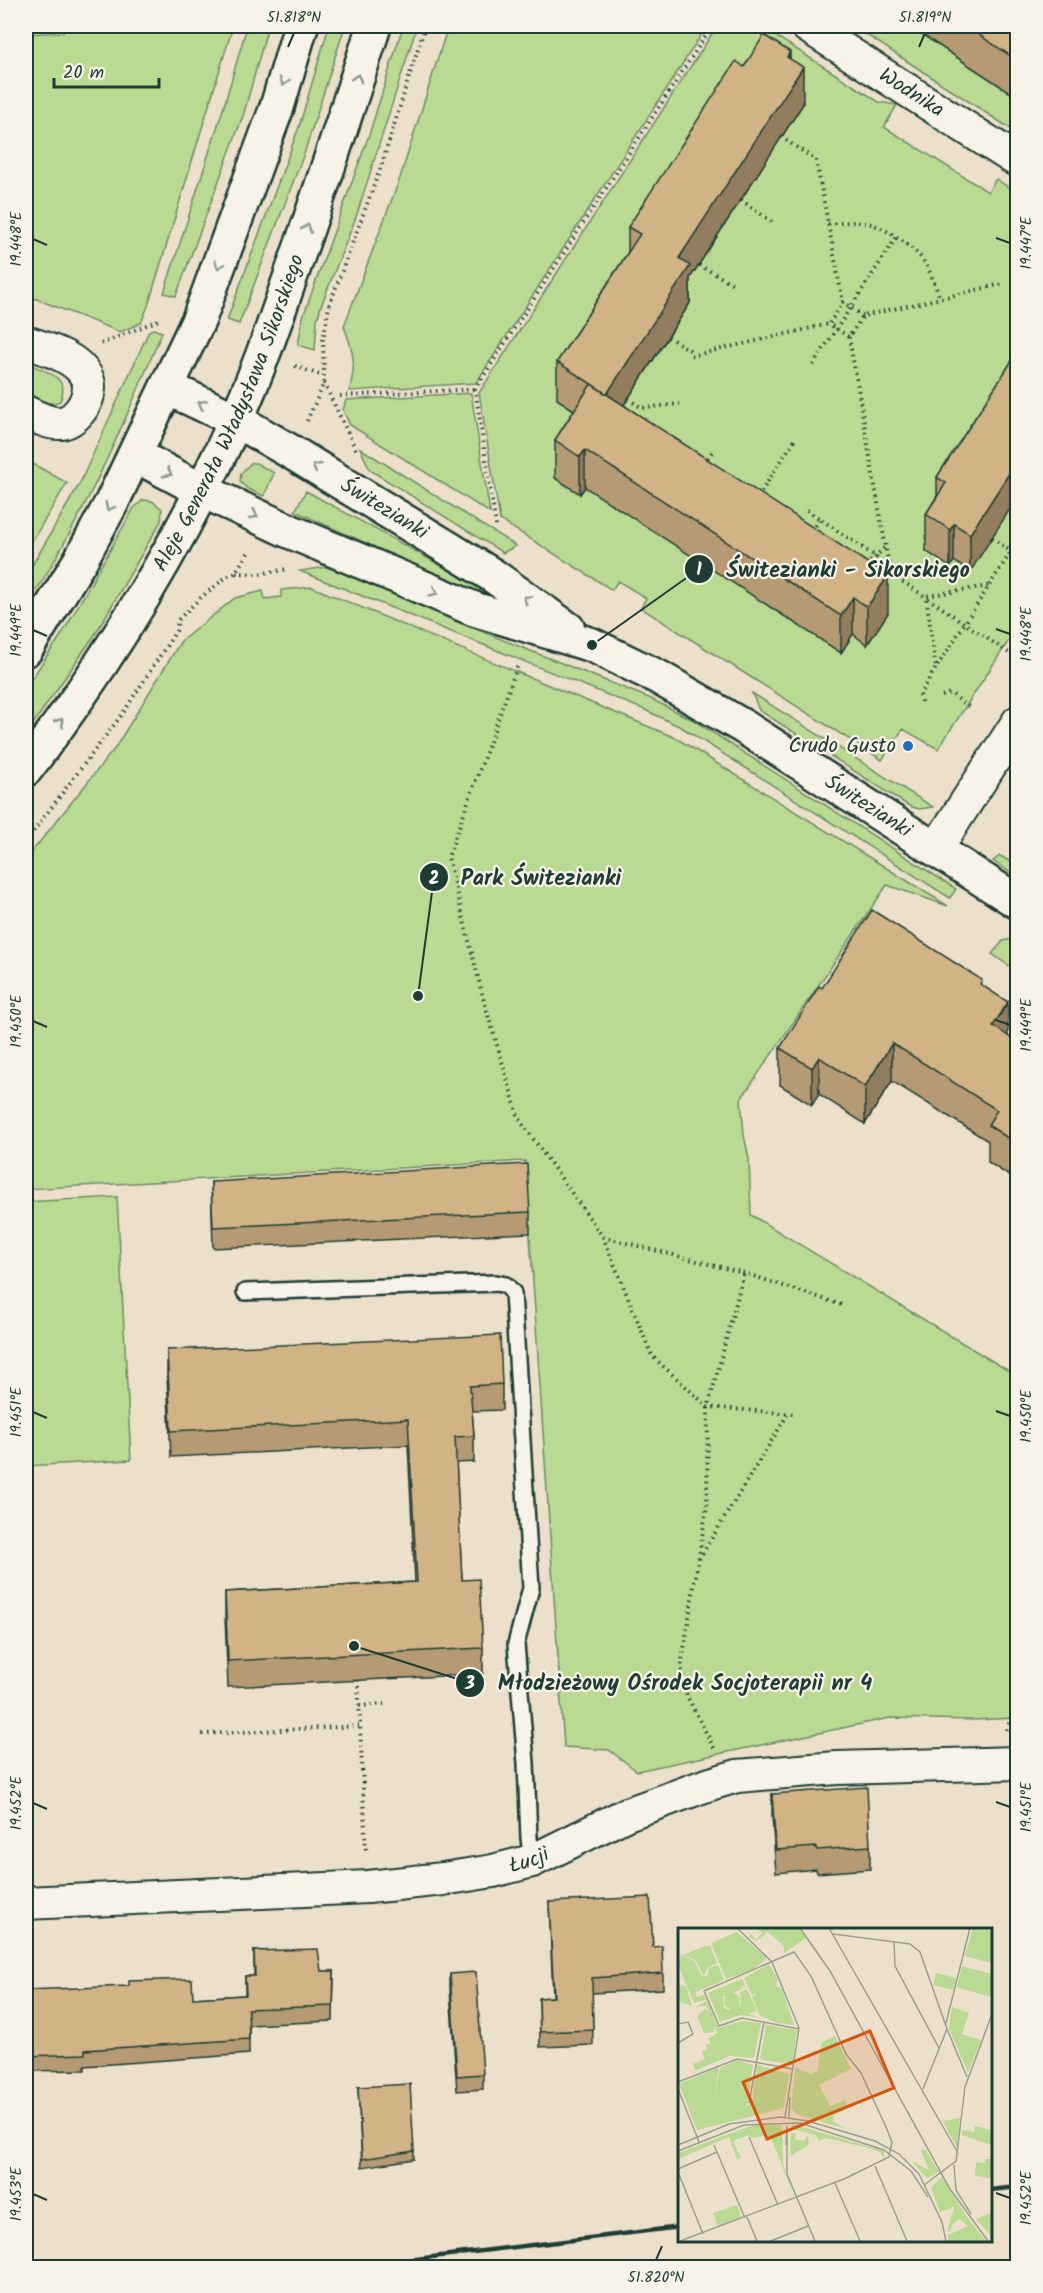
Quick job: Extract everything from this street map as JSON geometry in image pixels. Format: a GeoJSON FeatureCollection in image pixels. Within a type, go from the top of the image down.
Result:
{"type":"FeatureCollection","features":[{"type":"Feature","properties":{"kind":"main road"},"geometry":{"type":"LineString","coordinates":[[26,649],[81,559],[168,388],[202,310],[251,178],[277,107],[301,26]]}},
{"type":"Feature","properties":{"kind":"main road","name":"Aleje Generała Władysława Sikorskiego"},"geometry":{"type":"LineString","coordinates":[[26,769],[101,663],[152,582],[236,420],[270,335],[374,26]]}},
{"type":"Feature","properties":{"kind":"main road","name":"Świtezianki"},"geometry":{"type":"LineString","coordinates":[[168,388],[236,420],[492,574],[592,645]]}},
{"type":"Feature","properties":{"kind":"main road","name":"Świtezianki"},"geometry":{"type":"LineString","coordinates":[[135,455],[201,490],[287,530],[474,609],[592,645],[658,677],[735,722],[1017,902]]}},
{"type":"Feature","properties":{"kind":"street","name":"Wodnika"},"geometry":{"type":"LineString","coordinates":[[807,26],[1017,161]]}},
{"type":"Feature","properties":{"kind":"street"},"geometry":{"type":"LineString","coordinates":[[26,342],[67,358],[88,377],[89,387],[80,412],[70,420],[60,423],[48,422],[26,412]]}},
{"type":"Feature","properties":{"kind":"street"},"geometry":{"type":"LineString","coordinates":[[936,849],[1017,722]]}},
{"type":"Feature","properties":{"kind":"street","name":"Łucji"},"geometry":{"type":"LineString","coordinates":[[26,1903],[368,1887],[443,1879],[494,1871],[532,1861],[627,1814],[736,1776],[1011,1751]]}},
{"type":"Feature","properties":{"kind":"lane"},"geometry":{"type":"LineString","coordinates":[[245,1292],[496,1283],[506,1285],[513,1293],[531,1588],[516,1644],[532,1861]]}},
{"type":"Feature","properties":{"kind":"path"},"geometry":{"type":"LineString","coordinates":[[360,457],[324,383],[323,340],[329,306],[382,164],[425,26]]}},
{"type":"Feature","properties":{"kind":"path"},"geometry":{"type":"LineString","coordinates":[[496,526],[475,389],[711,26]]}},
{"type":"Feature","properties":{"kind":"path"},"geometry":{"type":"LineString","coordinates":[[668,337],[692,354],[829,324],[843,303],[816,160],[781,137]]}},
{"type":"Feature","properties":{"kind":"path"},"geometry":{"type":"LineString","coordinates":[[741,200],[775,224]]}},
{"type":"Feature","properties":{"kind":"path"},"geometry":{"type":"LineString","coordinates":[[828,224],[849,222],[878,225],[916,250],[926,264],[940,298]]}},
{"type":"Feature","properties":{"kind":"path"},"geometry":{"type":"LineString","coordinates":[[813,365],[896,238]]}},
{"type":"Feature","properties":{"kind":"path"},"geometry":{"type":"LineString","coordinates":[[699,265],[735,285]]}},
{"type":"Feature","properties":{"kind":"path"},"geometry":{"type":"LineString","coordinates":[[890,573],[849,337],[863,316],[1002,284]]}},
{"type":"Feature","properties":{"kind":"path"},"geometry":{"type":"LineString","coordinates":[[843,303],[863,316]]}},
{"type":"Feature","properties":{"kind":"path"},"geometry":{"type":"LineString","coordinates":[[67,358],[161,319],[170,322]]}},
{"type":"Feature","properties":{"kind":"path"},"geometry":{"type":"LineString","coordinates":[[829,324],[849,337]]}},
{"type":"Feature","properties":{"kind":"path"},"geometry":{"type":"LineString","coordinates":[[298,367],[323,376]]}},
{"type":"Feature","properties":{"kind":"path"},"geometry":{"type":"LineString","coordinates":[[311,411],[324,383]]}},
{"type":"Feature","properties":{"kind":"path"},"geometry":{"type":"LineString","coordinates":[[340,396],[475,389]]}},
{"type":"Feature","properties":{"kind":"path"},"geometry":{"type":"LineString","coordinates":[[628,399],[642,408],[680,404]]}},
{"type":"Feature","properties":{"kind":"path"},"geometry":{"type":"LineString","coordinates":[[636,416],[642,408]]}},
{"type":"Feature","properties":{"kind":"path"},"geometry":{"type":"LineString","coordinates":[[755,502],[795,439]]}},
{"type":"Feature","properties":{"kind":"path"},"geometry":{"type":"LineString","coordinates":[[701,467],[714,449]]}},
{"type":"Feature","properties":{"kind":"path"},"geometry":{"type":"LineString","coordinates":[[807,510],[875,556],[890,573],[1009,652]]}},
{"type":"Feature","properties":{"kind":"path"},"geometry":{"type":"LineString","coordinates":[[808,537],[820,519]]}},
{"type":"Feature","properties":{"kind":"path"},"geometry":{"type":"LineString","coordinates":[[992,538],[1017,556]]}},
{"type":"Feature","properties":{"kind":"path"},"geometry":{"type":"LineString","coordinates":[[862,572],[886,546]]}},
{"type":"Feature","properties":{"kind":"path"},"geometry":{"type":"LineString","coordinates":[[921,702],[920,694],[1011,552]]}},
{"type":"Feature","properties":{"kind":"path"},"geometry":{"type":"LineString","coordinates":[[26,841],[123,713],[176,631],[178,620],[198,600],[225,578],[235,573],[248,554]]}},
{"type":"Feature","properties":{"kind":"path"},"geometry":{"type":"LineString","coordinates":[[926,596],[988,586]]}},
{"type":"Feature","properties":{"kind":"path"},"geometry":{"type":"LineString","coordinates":[[926,596],[936,668]]}},
{"type":"Feature","properties":{"kind":"path"},"geometry":{"type":"LineString","coordinates":[[517,667],[448,857],[484,1001],[519,1119],[603,1237],[652,1356],[708,1407],[795,1414]]}},
{"type":"Feature","properties":{"kind":"path"},"geometry":{"type":"LineString","coordinates":[[942,696],[950,693],[972,709]]}},
{"type":"Feature","properties":{"kind":"path"},"geometry":{"type":"LineString","coordinates":[[603,1237],[744,1273],[845,1306]]}},
{"type":"Feature","properties":{"kind":"path"},"geometry":{"type":"LineString","coordinates":[[736,1776],[719,1758],[687,1696],[681,1667],[707,1506],[708,1407],[744,1273]]}},
{"type":"Feature","properties":{"kind":"path"},"geometry":{"type":"LineString","coordinates":[[698,1561],[788,1414]]}},
{"type":"Feature","properties":{"kind":"path"},"geometry":{"type":"LineString","coordinates":[[358,1680],[368,1887]]}},
{"type":"Feature","properties":{"kind":"path"},"geometry":{"type":"LineString","coordinates":[[1011,1751],[1017,1693]]}},
{"type":"Feature","properties":{"kind":"path"},"geometry":{"type":"LineString","coordinates":[[359,1706],[384,1704]]}},
{"type":"Feature","properties":{"kind":"path"},"geometry":{"type":"LineString","coordinates":[[202,1734],[359,1726]]}},
{"type":"Feature","properties":{"kind":"green space"},"geometry":{"type":"Polygon","coordinates":[[[64,26],[233,26],[148,306],[141,323],[120,332],[26,295],[26,34],[63,32],[64,26]]]}},
{"type":"Feature","properties":{"kind":"green space"},"geometry":{"type":"Polygon","coordinates":[[[247,26],[268,26],[244,113],[176,296],[164,293],[224,106],[247,26]]]}},
{"type":"Feature","properties":{"kind":"green space"},"geometry":{"type":"Polygon","coordinates":[[[329,26],[345,26],[305,151],[239,324],[227,320],[299,127],[329,26]]]}},
{"type":"Feature","properties":{"kind":"green space"},"geometry":{"type":"Polygon","coordinates":[[[403,26],[417,26],[356,217],[321,306],[317,320],[315,350],[298,345],[303,317],[369,135],[403,26]]]}},
{"type":"Feature","properties":{"kind":"green space"},"geometry":{"type":"Polygon","coordinates":[[[448,26],[707,26],[476,383],[349,391],[353,373],[353,358],[344,326],[400,178],[448,26]]]}},
{"type":"Feature","properties":{"kind":"green space"},"geometry":{"type":"Polygon","coordinates":[[[717,26],[760,26],[879,102],[897,105],[884,127],[988,192],[996,179],[1017,193],[1017,628],[938,749],[903,729],[882,760],[641,608],[646,598],[618,581],[612,590],[500,520],[479,393],[717,26]]]}},
{"type":"Feature","properties":{"kind":"green space"},"geometry":{"type":"Polygon","coordinates":[[[853,26],[1017,26],[1017,133],[853,26]]]}},
{"type":"Feature","properties":{"kind":"green space"},"geometry":{"type":"Polygon","coordinates":[[[153,329],[162,332],[117,438],[65,541],[26,607],[26,576],[80,483],[149,331],[153,329]]]}},
{"type":"Feature","properties":{"kind":"green space"},"geometry":{"type":"Polygon","coordinates":[[[26,363],[59,380],[63,393],[60,401],[47,402],[26,392],[26,363]]]}},
{"type":"Feature","properties":{"kind":"green space"},"geometry":{"type":"Polygon","coordinates":[[[471,393],[490,513],[350,425],[343,410],[346,400],[471,393]]]}},
{"type":"Feature","properties":{"kind":"green space"},"geometry":{"type":"Polygon","coordinates":[[[360,448],[516,546],[503,553],[370,470],[360,448]]]}},
{"type":"Feature","properties":{"kind":"green space"},"geometry":{"type":"Polygon","coordinates":[[[26,460],[67,483],[26,551],[26,460]]]}},
{"type":"Feature","properties":{"kind":"green space"},"geometry":{"type":"Polygon","coordinates":[[[251,463],[256,463],[274,473],[264,496],[248,489],[240,482],[241,473],[251,463]]]}},
{"type":"Feature","properties":{"kind":"green space"},"geometry":{"type":"Polygon","coordinates":[[[306,491],[480,587],[480,591],[476,593],[295,511],[306,491]]]}},
{"type":"Feature","properties":{"kind":"green space"},"geometry":{"type":"Polygon","coordinates":[[[143,500],[152,501],[162,509],[161,521],[96,633],[26,734],[26,687],[62,634],[134,508],[143,500]]]}},
{"type":"Feature","properties":{"kind":"green space"},"geometry":{"type":"Polygon","coordinates":[[[327,567],[649,698],[693,720],[956,889],[950,898],[681,727],[645,710],[300,571],[327,567]]]}},
{"type":"Feature","properties":{"kind":"green space"},"geometry":{"type":"Polygon","coordinates":[[[312,587],[676,738],[948,906],[887,885],[741,1099],[744,1135],[749,1159],[751,1215],[1017,1376],[1017,1718],[973,1720],[890,1718],[637,1771],[609,1750],[564,1747],[525,1161],[26,1189],[26,859],[115,748],[181,641],[235,598],[263,591],[265,599],[281,597],[281,590],[312,587]]]}},
{"type":"Feature","properties":{"kind":"green space"},"geometry":{"type":"Polygon","coordinates":[[[752,693],[933,807],[919,809],[909,806],[759,710],[752,693]]]}},
{"type":"Feature","properties":{"kind":"green space"},"geometry":{"type":"Polygon","coordinates":[[[1000,856],[1017,865],[1017,877],[993,861],[1000,856]]]}},
{"type":"Feature","properties":{"kind":"green space"},"geometry":{"type":"Polygon","coordinates":[[[1018,939],[1017,971],[992,954],[1003,941],[1018,939]]]}},
{"type":"Feature","properties":{"kind":"green space"},"geometry":{"type":"Polygon","coordinates":[[[117,1197],[131,1460],[26,1466],[26,1202],[117,1197]]]}},
{"type":"Feature","properties":{"kind":"building"},"geometry":{"type":"Polygon","coordinates":[[[966,26],[1017,26],[1017,60],[966,26]]]}},
{"type":"Feature","properties":{"kind":"building"},"geometry":{"type":"Polygon","coordinates":[[[764,35],[790,52],[787,57],[803,67],[679,258],[690,266],[607,394],[557,362],[640,234],[628,227],[736,61],[744,67],[764,35]]]}},
{"type":"Feature","properties":{"kind":"building"},"geometry":{"type":"Polygon","coordinates":[[[1017,353],[1017,461],[970,534],[954,524],[950,530],[926,514],[946,483],[937,477],[1017,353]]]}},
{"type":"Feature","properties":{"kind":"building"},"geometry":{"type":"Polygon","coordinates":[[[591,384],[888,576],[867,607],[853,597],[841,616],[585,450],[580,457],[555,440],[591,384]]]}},
{"type":"Feature","properties":{"kind":"building"},"geometry":{"type":"Polygon","coordinates":[[[872,910],[982,980],[980,984],[1008,1002],[993,1026],[1017,1042],[1017,1144],[988,1125],[997,1110],[892,1043],[865,1087],[819,1057],[812,1068],[780,1048],[819,986],[822,988],[872,910]]]}},
{"type":"Feature","properties":{"kind":"building"},"geometry":{"type":"Polygon","coordinates":[[[527,1164],[530,1212],[213,1227],[211,1182],[527,1164]]]}},
{"type":"Feature","properties":{"kind":"building"},"geometry":{"type":"Polygon","coordinates":[[[500,1335],[502,1384],[470,1386],[474,1436],[455,1437],[462,1580],[479,1579],[483,1648],[228,1661],[225,1592],[417,1582],[408,1419],[171,1431],[167,1350],[500,1335]]]}},
{"type":"Feature","properties":{"kind":"building"},"geometry":{"type":"Polygon","coordinates":[[[867,1787],[870,1846],[776,1850],[772,1794],[867,1787]]]}},
{"type":"Feature","properties":{"kind":"building"},"geometry":{"type":"Polygon","coordinates":[[[650,1897],[653,1947],[662,1946],[663,1973],[592,1978],[593,2030],[540,2032],[539,1998],[554,1997],[549,1902],[650,1897]]]}},
{"type":"Feature","properties":{"kind":"building"},"geometry":{"type":"Polygon","coordinates":[[[318,1949],[321,1971],[334,1971],[333,2006],[248,2009],[249,2039],[85,2050],[85,2054],[26,2056],[26,1990],[129,1986],[129,1981],[192,1979],[193,1998],[246,1995],[245,1976],[255,1976],[254,1951],[318,1949]]]}},
{"type":"Feature","properties":{"kind":"building"},"geometry":{"type":"Polygon","coordinates":[[[476,1972],[483,2074],[457,2076],[450,1974],[476,1972]]]}},
{"type":"Feature","properties":{"kind":"building"},"geometry":{"type":"Polygon","coordinates":[[[410,2084],[414,2151],[362,2159],[358,2087],[410,2084]]]}},
{"type":"Feature","properties":{"kind":"railway"},"geometry":{"type":"LineString","coordinates":[[992,2190],[1018,2187]]}},
{"type":"Feature","properties":{"kind":"railway"},"geometry":{"type":"LineString","coordinates":[[342,2268],[678,2227]]}},
{"type":"Feature","properties":{"kind":"place","name":"Świtezianki - Sikorskiego"},"geometry":{"type":"Point","coordinates":[592,645]}},
{"type":"Feature","properties":{"kind":"place","name":"Crudo Gusto"},"geometry":{"type":"Point","coordinates":[908,746]}},
{"type":"Feature","properties":{"kind":"place","name":"Park Świtezianki"},"geometry":{"type":"Point","coordinates":[418,996]}},
{"type":"Feature","properties":{"kind":"place","name":"Młodzieżowy Ośrodek Socjoterapii nr 4"},"geometry":{"type":"Point","coordinates":[354,1646]}}]}
